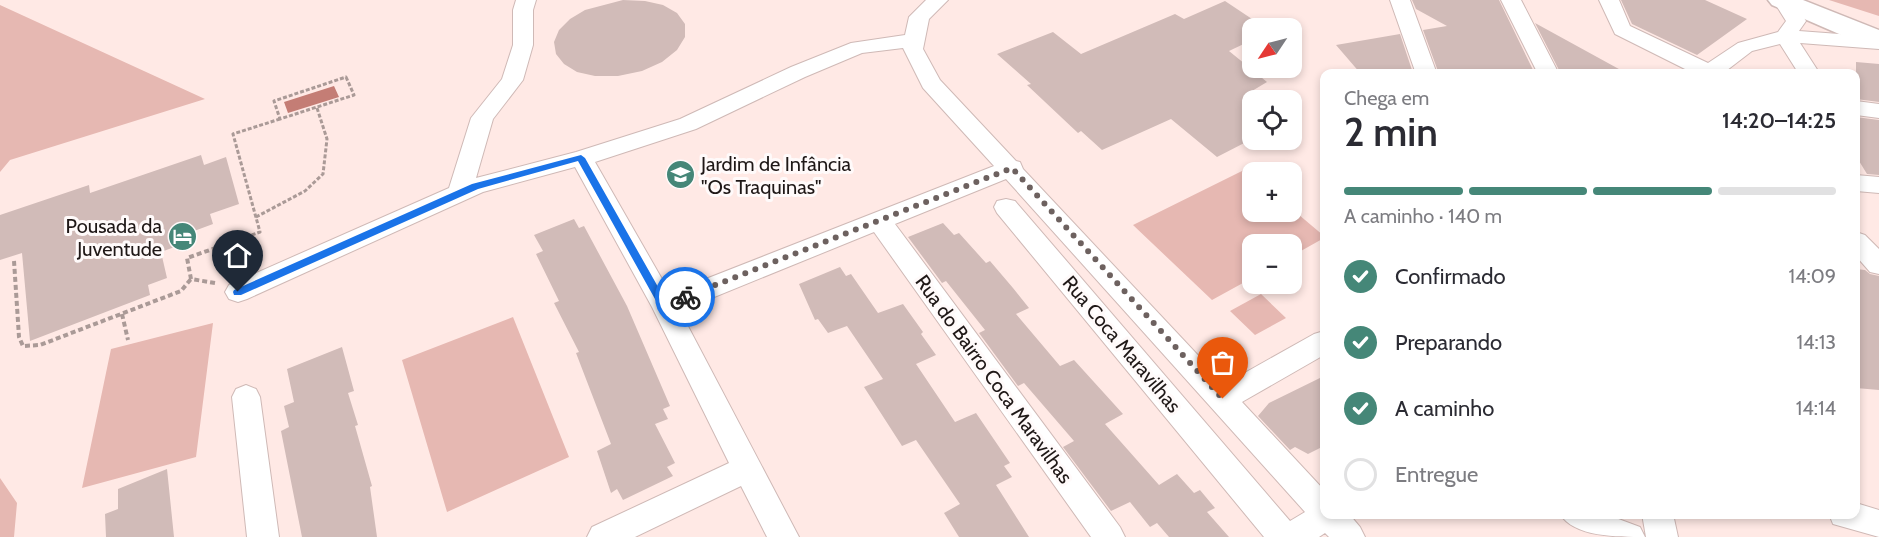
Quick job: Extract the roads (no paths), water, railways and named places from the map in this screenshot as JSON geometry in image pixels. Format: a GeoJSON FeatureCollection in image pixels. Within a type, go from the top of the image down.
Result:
{"type":"FeatureCollection","features":[{"type":"Feature","properties":{"kind":"main road"},"geometry":{"type":"LineString","coordinates":[[1811,0],[1879,24]]}},
{"type":"Feature","properties":{"kind":"main road"},"geometry":{"type":"LineString","coordinates":[[1783,1],[1855,31],[1879,38]]}},
{"type":"Feature","properties":{"kind":"street"},"geometry":{"type":"LineString","coordinates":[[460,192],[482,118],[512,80],[523,45],[523,10],[526,0]]}},
{"type":"Feature","properties":{"kind":"street"},"geometry":{"type":"LineString","coordinates":[[938,0],[919,17],[914,49],[931,82],[1320,502]]}},
{"type":"Feature","properties":{"kind":"street"},"geometry":{"type":"LineString","coordinates":[[1400,0],[1425,69]]}},
{"type":"Feature","properties":{"kind":"street"},"geometry":{"type":"LineString","coordinates":[[1511,0],[1546,69]]}},
{"type":"Feature","properties":{"kind":"street"},"geometry":{"type":"LineString","coordinates":[[1609,0],[1622,30],[1700,69]]}},
{"type":"Feature","properties":{"kind":"street"},"geometry":{"type":"LineString","coordinates":[[1783,1],[1796,21],[1785,36]]}},
{"type":"Feature","properties":{"kind":"street"},"geometry":{"type":"LineString","coordinates":[[1785,36],[1807,69]]}},
{"type":"Feature","properties":{"kind":"street"},"geometry":{"type":"LineString","coordinates":[[1714,69],[1745,47],[1785,36],[1879,43]]}},
{"type":"Feature","properties":{"kind":"street"},"geometry":{"type":"LineString","coordinates":[[241,291],[460,192],[581,158],[688,124],[798,72],[858,47],[915,40]]}},
{"type":"Feature","properties":{"kind":"street"},"geometry":{"type":"LineString","coordinates":[[1860,109],[1879,111]]}},
{"type":"Feature","properties":{"kind":"street"},"geometry":{"type":"LineString","coordinates":[[581,158],[663,306],[783,537]]}},
{"type":"Feature","properties":{"kind":"street"},"geometry":{"type":"LineString","coordinates":[[663,306],[1012,168]]}},
{"type":"Feature","properties":{"kind":"street"},"geometry":{"type":"LineString","coordinates":[[1860,183],[1879,185]]}},
{"type":"Feature","properties":{"kind":"street","name":"Rua Coca Maravilhas"},"geometry":{"type":"LineString","coordinates":[[1006,207],[1284,537]]}},
{"type":"Feature","properties":{"kind":"street","name":"Rua do Bairro Coca Maravilhas"},"geometry":{"type":"LineString","coordinates":[[879,221],[1108,537]]}},
{"type":"Feature","properties":{"kind":"street"},"geometry":{"type":"LineString","coordinates":[[1860,245],[1879,265]]}},
{"type":"Feature","properties":{"kind":"street"},"geometry":{"type":"LineString","coordinates":[[1069,281],[1101,266]]}},
{"type":"Feature","properties":{"kind":"street"},"geometry":{"type":"LineString","coordinates":[[1223,399],[1320,344]]}},
{"type":"Feature","properties":{"kind":"street"},"geometry":{"type":"LineString","coordinates":[[246,397],[263,537]]}},
{"type":"Feature","properties":{"kind":"street"},"geometry":{"type":"LineString","coordinates":[[603,537],[748,468]]}},
{"type":"Feature","properties":{"kind":"street"},"geometry":{"type":"LineString","coordinates":[[1290,537],[1320,516]]}},
{"type":"Feature","properties":{"kind":"street"},"geometry":{"type":"LineString","coordinates":[[1584,519],[1629,537]]}},
{"type":"Feature","properties":{"kind":"street"},"geometry":{"type":"LineString","coordinates":[[1658,519],[1662,537]]}},
{"type":"Feature","properties":{"kind":"street"},"geometry":{"type":"LineString","coordinates":[[1860,519],[1879,524]]}},
{"type":"Feature","properties":{"kind":"place","name":"Jardim de Infância \"Os Traquinas\""},"geometry":{"type":"Point","coordinates":[680,175]}},
{"type":"Feature","properties":{"kind":"place","name":"Pousada da Juventude"},"geometry":{"type":"Point","coordinates":[183,237]}}]}
